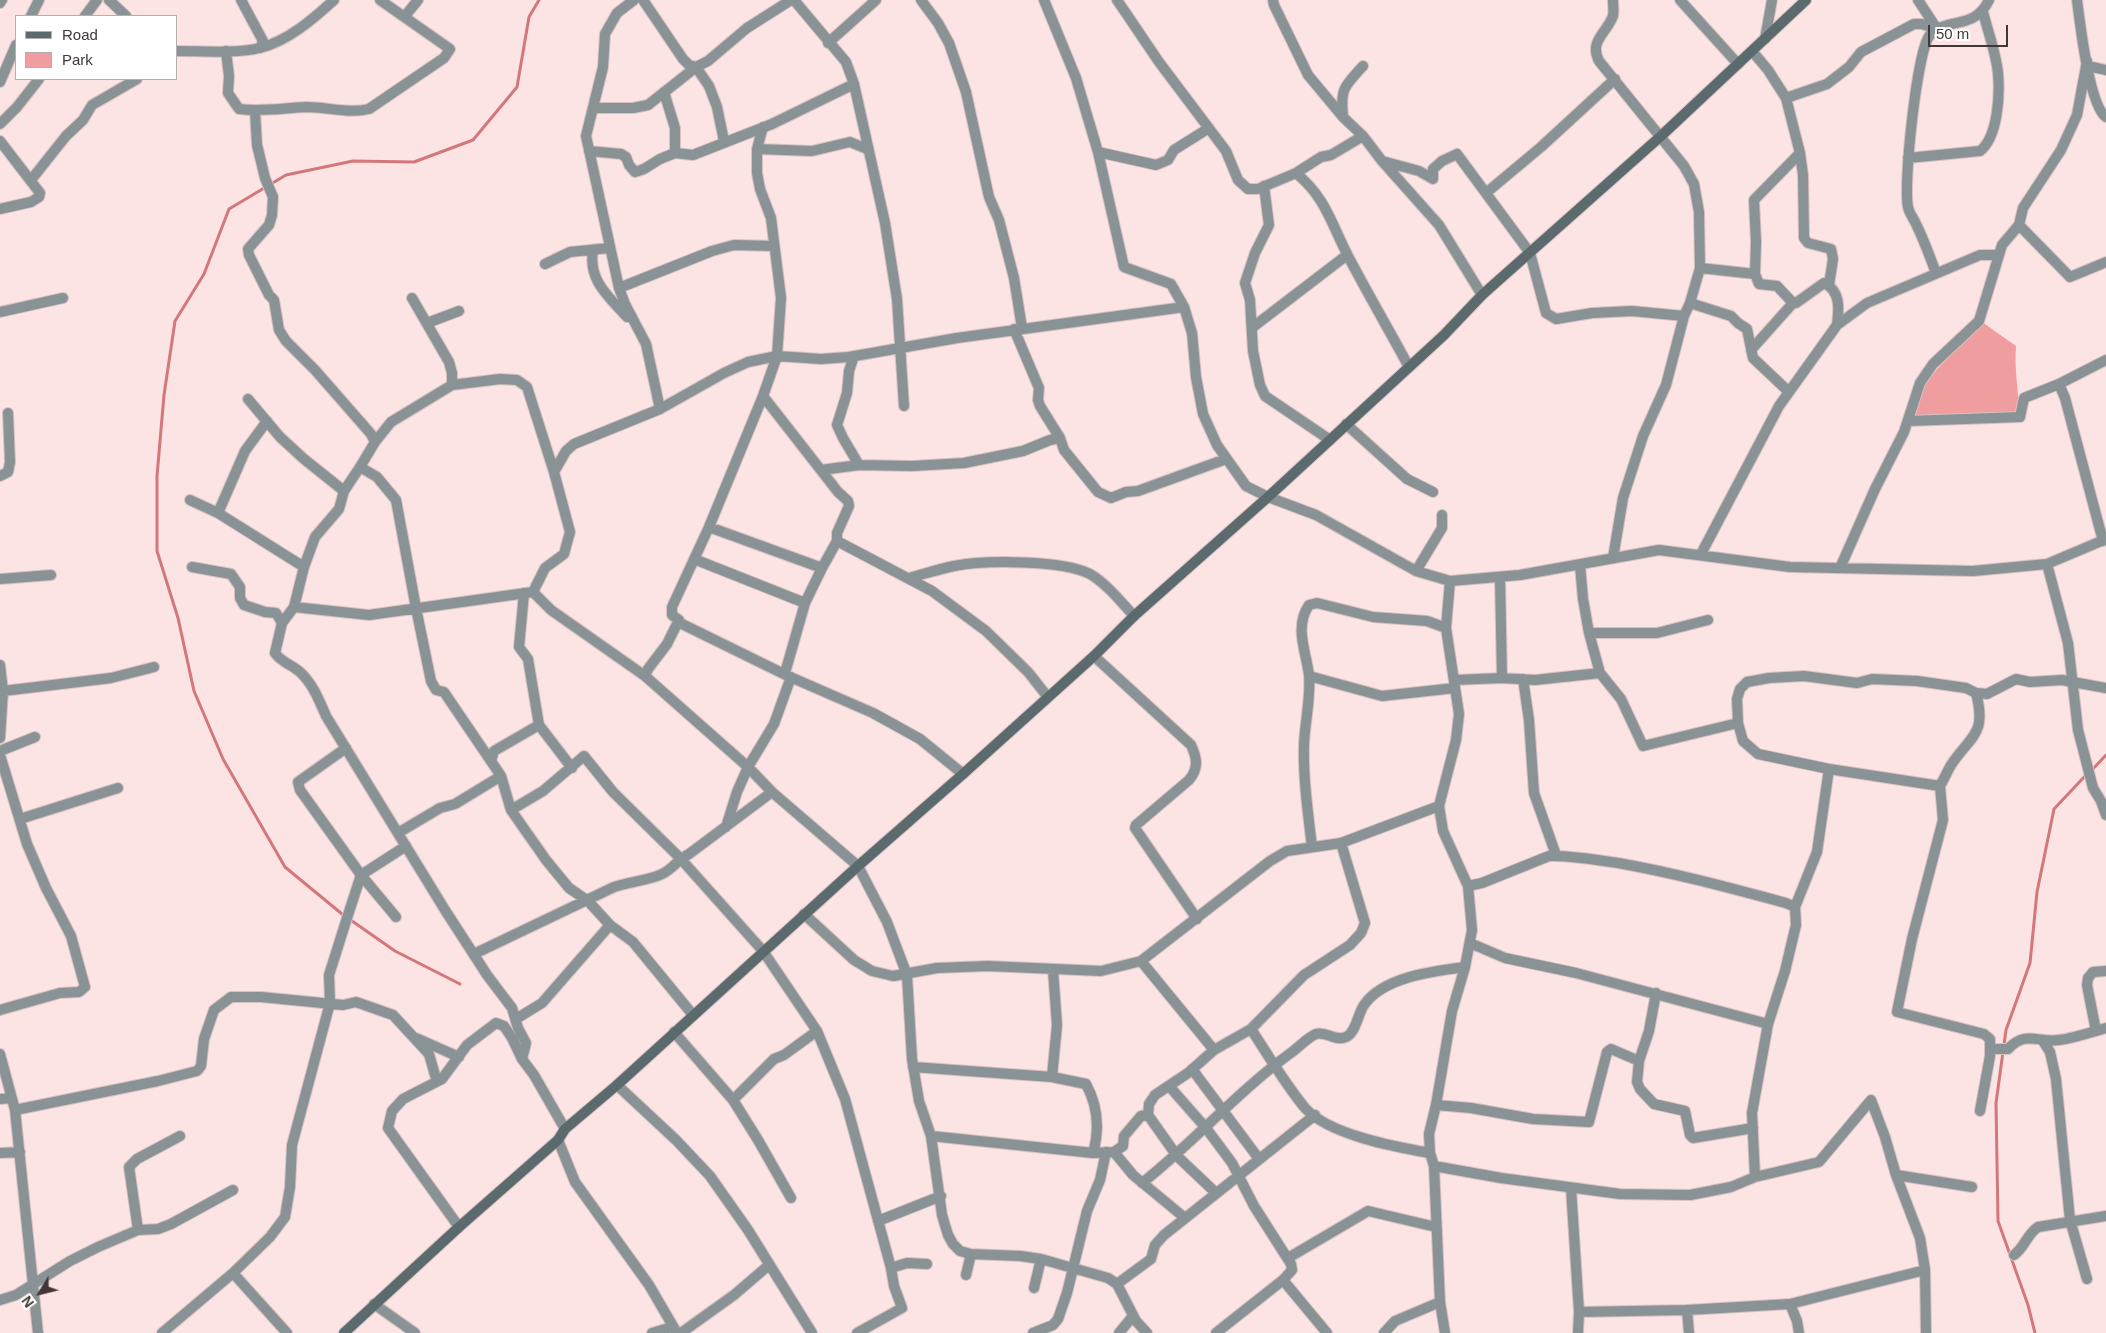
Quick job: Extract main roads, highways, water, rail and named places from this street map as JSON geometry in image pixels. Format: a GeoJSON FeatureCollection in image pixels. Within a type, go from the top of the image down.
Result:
{"type":"FeatureCollection","features":[{"type":"Feature","properties":{"kind":"main road"},"geometry":{"type":"LineString","coordinates":[[344,1333],[459,1227],[558,1140],[565,1129],[617,1085],[804,914],[1094,656],[1134,616],[1268,498],[1444,335],[1482,296],[1661,136],[1806,0]]}},
{"type":"Feature","properties":{"kind":"waterway"},"geometry":{"type":"LineString","coordinates":[[460,984],[395,951],[342,914],[285,867],[223,759],[194,691],[178,618],[157,551],[157,476],[164,395],[175,321],[204,274],[229,209],[286,175],[353,161],[414,162],[473,140],[517,87],[529,17],[539,0]]}},
{"type":"Feature","properties":{"kind":"waterway"},"geometry":{"type":"LineString","coordinates":[[2091,771],[2106,755]]}},
{"type":"Feature","properties":{"kind":"waterway"},"geometry":{"type":"LineString","coordinates":[[2035,1333],[2028,1305],[1998,1221],[1996,1103],[2006,1030],[2030,963],[2037,892],[2054,809],[2086,775]]}}]}
